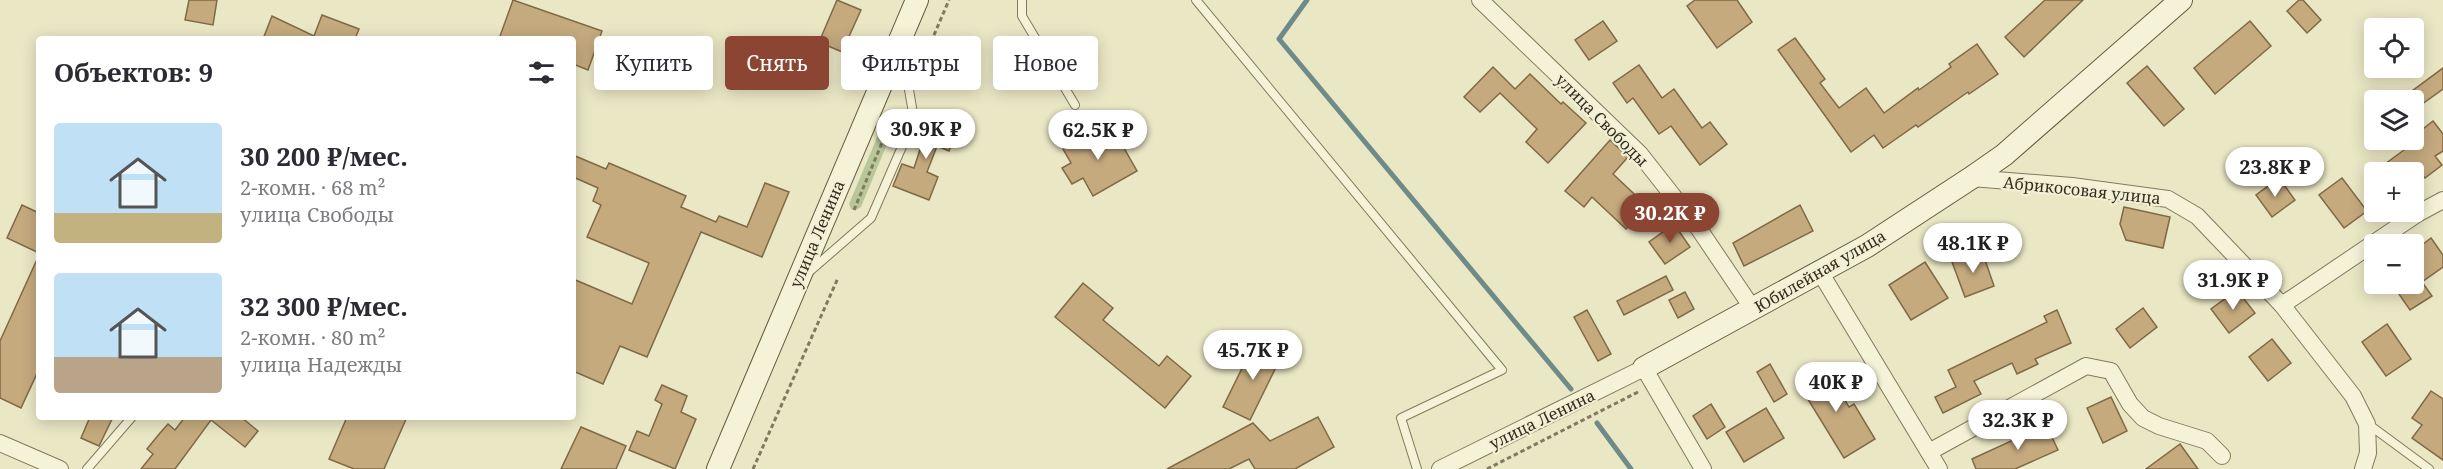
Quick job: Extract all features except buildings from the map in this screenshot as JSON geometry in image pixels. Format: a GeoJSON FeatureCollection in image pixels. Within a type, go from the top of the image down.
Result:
{"type":"FeatureCollection","features":[{"type":"Feature","properties":{"kind":"street","name":"улица Ленина"},"geometry":{"type":"LineString","coordinates":[[902,36],[917,0]]}},
{"type":"Feature","properties":{"kind":"street","name":"улица Свободы"},"geometry":{"type":"LineString","coordinates":[[1480,0],[1640,154],[1699,229],[1753,309]]}},
{"type":"Feature","properties":{"kind":"street","name":"Юбилейная улица"},"geometry":{"type":"LineString","coordinates":[[1644,368],[1867,246],[1971,178],[2004,155],[2181,0]]}},
{"type":"Feature","properties":{"kind":"street","name":"улица Ленина"},"geometry":{"type":"LineString","coordinates":[[718,469],[879,90]]}},
{"type":"Feature","properties":{"kind":"street","name":"Абрикосовая улица"},"geometry":{"type":"LineString","coordinates":[[1971,178],[2072,186],[2168,199],[2197,216],[2283,305],[2353,396],[2367,424],[2368,453],[2363,469]]}},
{"type":"Feature","properties":{"kind":"street"},"geometry":{"type":"LineString","coordinates":[[2283,305],[2417,214],[2443,200]]}},
{"type":"Feature","properties":{"kind":"street"},"geometry":{"type":"LineString","coordinates":[[1820,272],[1939,469]]}},
{"type":"Feature","properties":{"kind":"street"},"geometry":{"type":"LineString","coordinates":[[1929,452],[2086,366],[2111,371],[2130,404],[2143,418],[2159,426],[2207,441],[2222,456]]}},
{"type":"Feature","properties":{"kind":"street","name":"улица Ленина"},"geometry":{"type":"LineString","coordinates":[[1440,469],[1644,368]]}},
{"type":"Feature","properties":{"kind":"street"},"geometry":{"type":"LineString","coordinates":[[1644,368],[1703,469]]}},
{"type":"Feature","properties":{"kind":"street"},"geometry":{"type":"LineString","coordinates":[[0,443],[60,469]]}},
{"type":"Feature","properties":{"kind":"lane"},"geometry":{"type":"LineString","coordinates":[[1022,0],[1022,16],[1075,105]]}},
{"type":"Feature","properties":{"kind":"lane"},"geometry":{"type":"LineString","coordinates":[[1196,0],[1502,370],[1401,418],[1417,469]]}},
{"type":"Feature","properties":{"kind":"lane"},"geometry":{"type":"LineString","coordinates":[[798,281],[871,218],[914,119],[909,90]]}},
{"type":"Feature","properties":{"kind":"lane"},"geometry":{"type":"LineString","coordinates":[[87,469],[129,420]]}},
{"type":"Feature","properties":{"kind":"lane"},"geometry":{"type":"LineString","coordinates":[[2367,424],[2429,469]]}},
{"type":"Feature","properties":{"kind":"path"},"geometry":{"type":"LineString","coordinates":[[934,36],[949,0]]}},
{"type":"Feature","properties":{"kind":"path"},"geometry":{"type":"LineString","coordinates":[[854,210],[888,126]]}},
{"type":"Feature","properties":{"kind":"path"},"geometry":{"type":"LineString","coordinates":[[753,469],[838,278]]}},
{"type":"Feature","properties":{"kind":"green space"},"geometry":{"type":"Polygon","coordinates":[[[886,125],[891,127],[892,132],[861,207],[856,210],[851,209],[849,204],[881,128],[886,125]]]}},
{"type":"Feature","properties":{"kind":"waterway"},"geometry":{"type":"LineString","coordinates":[[1307,0],[1279,39],[1571,389]]}},
{"type":"Feature","properties":{"kind":"waterway"},"geometry":{"type":"LineString","coordinates":[[1597,423],[1631,469]]}}]}
